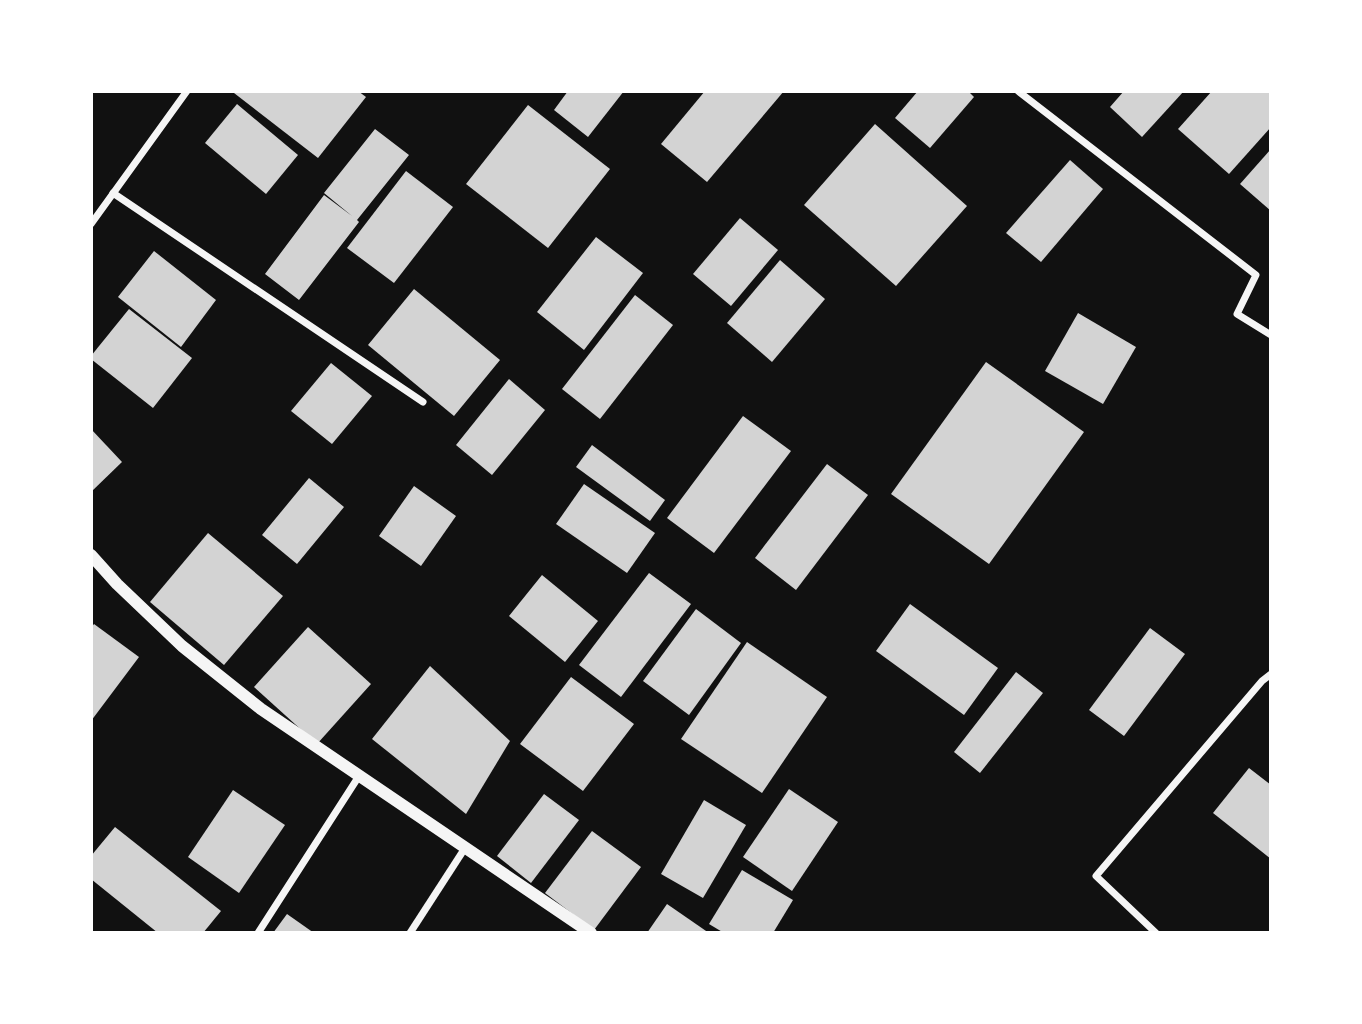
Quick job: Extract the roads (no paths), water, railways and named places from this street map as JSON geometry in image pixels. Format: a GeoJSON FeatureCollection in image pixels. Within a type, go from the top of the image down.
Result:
{"type":"FeatureCollection","features":[{"type":"Feature","properties":{"kind":"street"},"geometry":{"type":"LineString","coordinates":[[91,224],[187,91]]}},
{"type":"Feature","properties":{"kind":"street"},"geometry":{"type":"LineString","coordinates":[[1018,91],[1256,275],[1237,314],[1271,335]]}},
{"type":"Feature","properties":{"kind":"street"},"geometry":{"type":"LineString","coordinates":[[113,193],[423,402]]}},
{"type":"Feature","properties":{"kind":"street"},"geometry":{"type":"LineString","coordinates":[[91,555],[117,584],[183,646],[261,709],[591,933]]}},
{"type":"Feature","properties":{"kind":"street"},"geometry":{"type":"LineString","coordinates":[[1156,933],[1096,876],[1262,681],[1271,674]]}},
{"type":"Feature","properties":{"kind":"street"},"geometry":{"type":"LineString","coordinates":[[258,933],[359,776]]}},
{"type":"Feature","properties":{"kind":"street"},"geometry":{"type":"LineString","coordinates":[[410,933],[465,848]]}}]}
